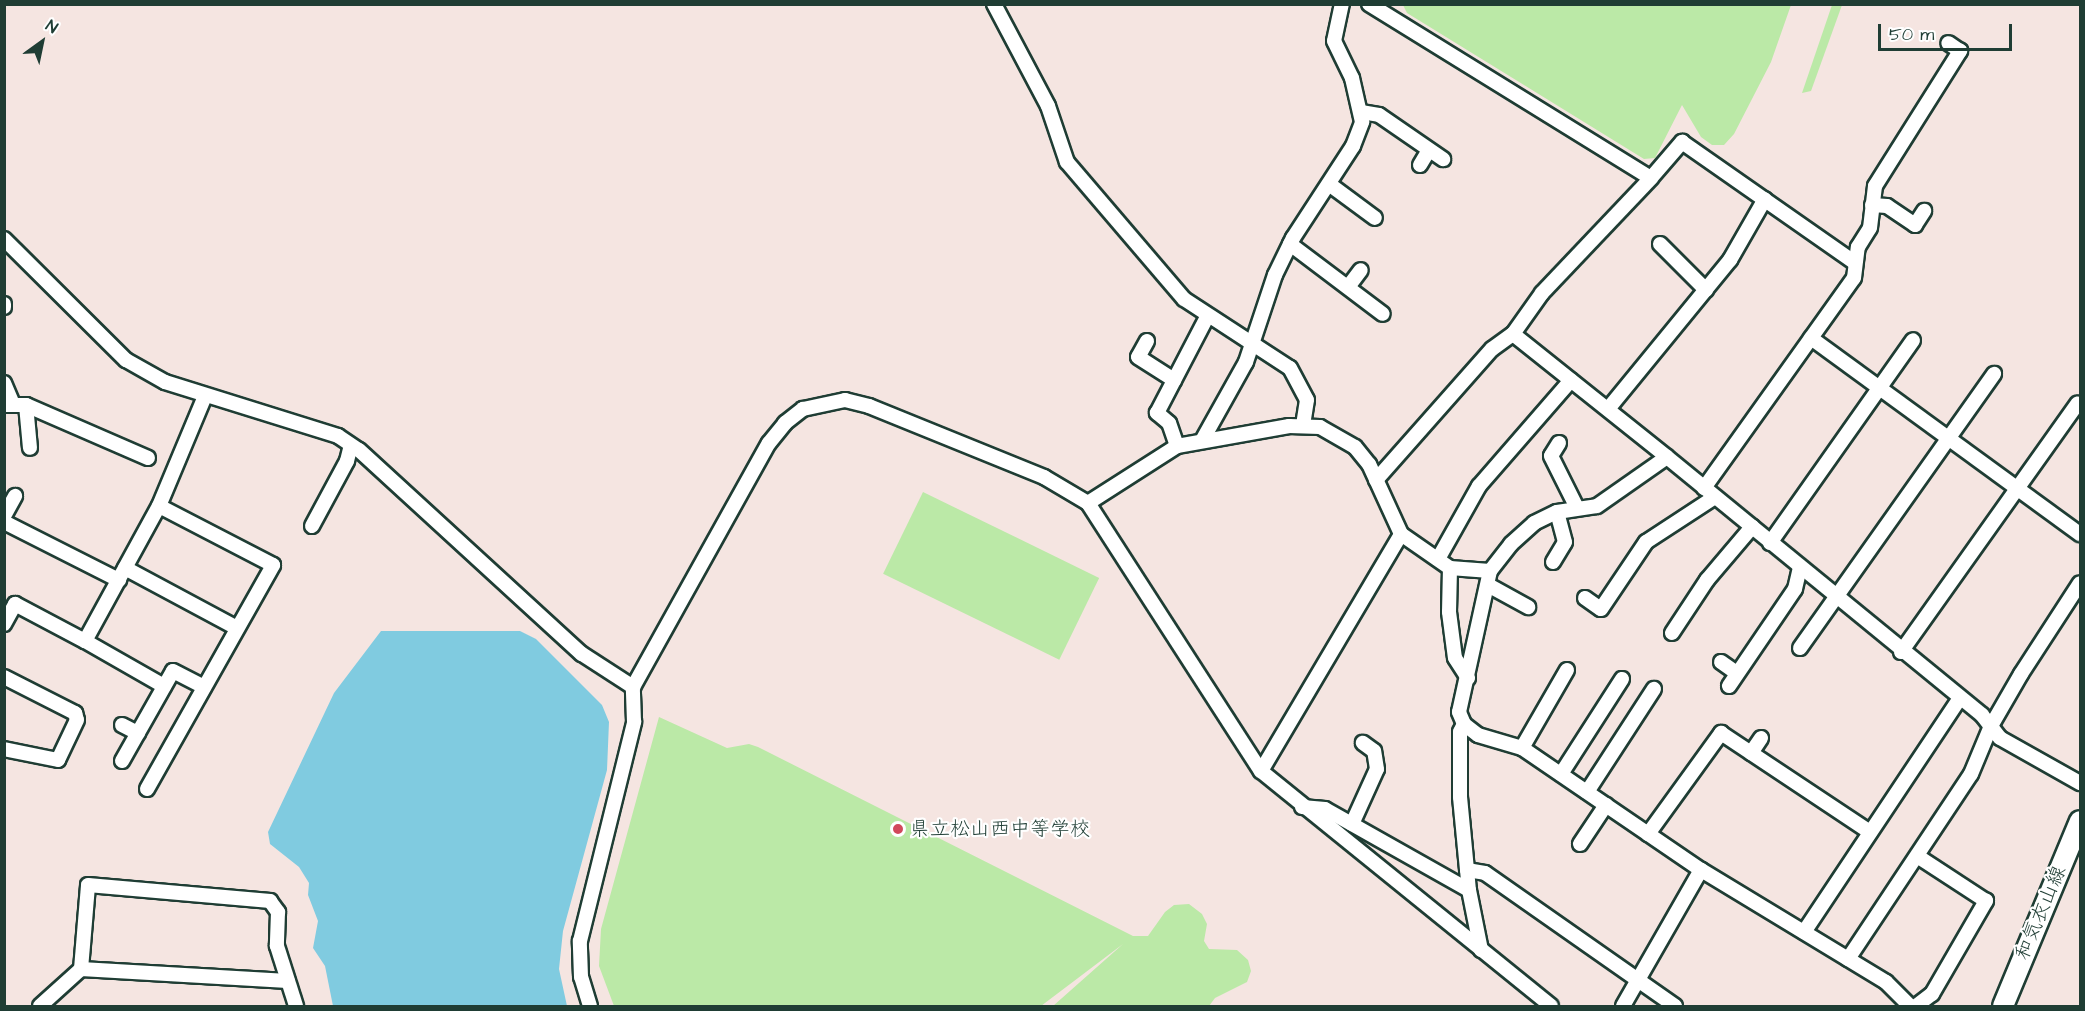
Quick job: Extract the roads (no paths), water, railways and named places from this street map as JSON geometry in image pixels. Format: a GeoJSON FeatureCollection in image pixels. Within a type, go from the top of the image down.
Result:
{"type":"FeatureCollection","features":[{"type":"Feature","properties":{"kind":"main road","name":"和気衣山線"},"geometry":{"type":"LineString","coordinates":[[2003,1006],[2080,820]]}},
{"type":"Feature","properties":{"kind":"street"},"geometry":{"type":"LineString","coordinates":[[994,4],[1048,106],[1067,162],[1184,299],[1251,339],[1290,368],[1302,384],[1307,400],[1303,425]]}},
{"type":"Feature","properties":{"kind":"street"},"geometry":{"type":"LineString","coordinates":[[1203,439],[1246,362],[1251,339],[1290,244],[1353,146],[1362,122],[1352,78],[1335,41],[1342,4]]}},
{"type":"Feature","properties":{"kind":"street"},"geometry":{"type":"LineString","coordinates":[[1369,4],[1651,178]]}},
{"type":"Feature","properties":{"kind":"street"},"geometry":{"type":"LineString","coordinates":[[1585,598],[1601,609],[1646,542],[1710,492],[1811,338],[1854,278],[1854,262],[1870,228],[1875,186],[1960,51],[1948,43]]}},
{"type":"Feature","properties":{"kind":"street"},"geometry":{"type":"LineString","coordinates":[[1361,112],[1379,115],[1443,159]]}},
{"type":"Feature","properties":{"kind":"street"},"geometry":{"type":"LineString","coordinates":[[1376,480],[1492,349],[1513,334],[1542,293],[1682,142],[1854,262]]}},
{"type":"Feature","properties":{"kind":"street"},"geometry":{"type":"LineString","coordinates":[[1420,165],[1429,150]]}},
{"type":"Feature","properties":{"kind":"street"},"geometry":{"type":"LineString","coordinates":[[1329,184],[1375,218]]}},
{"type":"Feature","properties":{"kind":"street"},"geometry":{"type":"LineString","coordinates":[[1608,409],[1730,260],[1765,200]]}},
{"type":"Feature","properties":{"kind":"street"},"geometry":{"type":"LineString","coordinates":[[1872,205],[1887,206],[1915,225],[1924,211]]}},
{"type":"Feature","properties":{"kind":"street"},"geometry":{"type":"LineString","coordinates":[[4,239],[126,360],[165,382],[338,436],[351,445],[582,654],[633,687]]}},
{"type":"Feature","properties":{"kind":"street"},"geometry":{"type":"LineString","coordinates":[[1290,244],[1383,314]]}},
{"type":"Feature","properties":{"kind":"street"},"geometry":{"type":"LineString","coordinates":[[1660,244],[1706,290]]}},
{"type":"Feature","properties":{"kind":"street"},"geometry":{"type":"LineString","coordinates":[[1348,287],[1361,270]]}},
{"type":"Feature","properties":{"kind":"street"},"geometry":{"type":"LineString","coordinates":[[1177,446],[1168,423],[1156,413],[1208,315]]}},
{"type":"Feature","properties":{"kind":"street"},"geometry":{"type":"LineString","coordinates":[[1513,334],[1710,492],[1835,598],[1960,698],[2015,748],[2080,783]]}},
{"type":"Feature","properties":{"kind":"street"},"geometry":{"type":"LineString","coordinates":[[1811,338],[2080,534]]}},
{"type":"Feature","properties":{"kind":"street"},"geometry":{"type":"LineString","coordinates":[[1770,543],[1913,340]]}},
{"type":"Feature","properties":{"kind":"street"},"geometry":{"type":"LineString","coordinates":[[1147,341],[1138,357],[1174,380]]}},
{"type":"Feature","properties":{"kind":"street"},"geometry":{"type":"LineString","coordinates":[[1800,648],[1994,374]]}},
{"type":"Feature","properties":{"kind":"street"},"geometry":{"type":"LineString","coordinates":[[1438,559],[1479,486],[1571,380]]}},
{"type":"Feature","properties":{"kind":"street"},"geometry":{"type":"LineString","coordinates":[[4,383],[30,448]]}},
{"type":"Feature","properties":{"kind":"street"},"geometry":{"type":"LineString","coordinates":[[85,641],[159,506],[205,396]]}},
{"type":"Feature","properties":{"kind":"street"},"geometry":{"type":"LineString","coordinates":[[590,1006],[581,977],[580,941],[634,722],[633,687],[769,443],[785,423],[803,409],[845,400],[869,406],[1044,477],[1088,503],[1261,771],[1302,807],[1551,1006]]}},
{"type":"Feature","properties":{"kind":"street"},"geometry":{"type":"LineString","coordinates":[[1901,652],[2078,403]]}},
{"type":"Feature","properties":{"kind":"street"},"geometry":{"type":"LineString","coordinates":[[14,405],[148,458]]}},
{"type":"Feature","properties":{"kind":"street"},"geometry":{"type":"LineString","coordinates":[[1088,503],[1177,446],[1203,439],[1303,425],[1320,427],[1354,447],[1376,480],[1401,534],[1450,568],[1490,571]]}},
{"type":"Feature","properties":{"kind":"street"},"geometry":{"type":"LineString","coordinates":[[1559,443],[1551,456],[1577,508]]}},
{"type":"Feature","properties":{"kind":"street"},"geometry":{"type":"LineString","coordinates":[[312,526],[347,461],[351,445]]}},
{"type":"Feature","properties":{"kind":"street"},"geometry":{"type":"LineString","coordinates":[[1667,457],[1597,506],[1557,512],[1526,530],[1490,571],[1459,712],[1464,724],[1478,735],[1522,748],[1701,870],[1886,982],[1910,1006]]}},
{"type":"Feature","properties":{"kind":"street"},"geometry":{"type":"LineString","coordinates":[[4,516],[15,496]]}},
{"type":"Feature","properties":{"kind":"street"},"geometry":{"type":"LineString","coordinates":[[147,789],[273,565],[159,506]]}},
{"type":"Feature","properties":{"kind":"street"},"geometry":{"type":"LineString","coordinates":[[1553,562],[1565,542],[1557,512]]}},
{"type":"Feature","properties":{"kind":"street"},"geometry":{"type":"LineString","coordinates":[[4,522],[237,628]]}},
{"type":"Feature","properties":{"kind":"street"},"geometry":{"type":"LineString","coordinates":[[1672,633],[1707,580],[1752,527]]}},
{"type":"Feature","properties":{"kind":"street"},"geometry":{"type":"LineString","coordinates":[[1261,771],[1401,534]]}},
{"type":"Feature","properties":{"kind":"street"},"geometry":{"type":"LineString","coordinates":[[1450,568],[1449,612],[1455,658],[1467,678]]}},
{"type":"Feature","properties":{"kind":"street"},"geometry":{"type":"LineString","coordinates":[[1729,686],[1795,588],[1800,568]]}},
{"type":"Feature","properties":{"kind":"street"},"geometry":{"type":"LineString","coordinates":[[1848,959],[1971,774],[1991,726],[2080,583]]}},
{"type":"Feature","properties":{"kind":"street"},"geometry":{"type":"LineString","coordinates":[[1488,585],[1528,607]]}},
{"type":"Feature","properties":{"kind":"street"},"geometry":{"type":"LineString","coordinates":[[4,624],[10,601],[164,686]]}},
{"type":"Feature","properties":{"kind":"street"},"geometry":{"type":"LineString","coordinates":[[1721,662],[1737,673]]}},
{"type":"Feature","properties":{"kind":"street"},"geometry":{"type":"LineString","coordinates":[[1522,748],[1567,670]]}},
{"type":"Feature","properties":{"kind":"street"},"geometry":{"type":"LineString","coordinates":[[122,762],[173,671],[204,687]]}},
{"type":"Feature","properties":{"kind":"street"},"geometry":{"type":"LineString","coordinates":[[4,676],[75,713],[77,720],[58,760],[4,749]]}},
{"type":"Feature","properties":{"kind":"street"},"geometry":{"type":"LineString","coordinates":[[1561,774],[1622,679]]}},
{"type":"Feature","properties":{"kind":"street"},"geometry":{"type":"LineString","coordinates":[[1587,792],[1654,689]]}},
{"type":"Feature","properties":{"kind":"street"},"geometry":{"type":"LineString","coordinates":[[1804,932],[1960,698]]}},
{"type":"Feature","properties":{"kind":"street"},"geometry":{"type":"LineString","coordinates":[[1464,724],[1460,732],[1460,797],[1469,890],[1481,950]]}},
{"type":"Feature","properties":{"kind":"street"},"geometry":{"type":"LineString","coordinates":[[123,725],[138,733]]}},
{"type":"Feature","properties":{"kind":"street"},"geometry":{"type":"LineString","coordinates":[[1648,834],[1721,733],[1870,832]]}},
{"type":"Feature","properties":{"kind":"street"},"geometry":{"type":"LineString","coordinates":[[1751,753],[1761,738]]}},
{"type":"Feature","properties":{"kind":"street"},"geometry":{"type":"LineString","coordinates":[[1352,824],[1377,769],[1374,751],[1363,743]]}},
{"type":"Feature","properties":{"kind":"street"},"geometry":{"type":"LineString","coordinates":[[1580,844],[1606,805]]}},
{"type":"Feature","properties":{"kind":"street"},"geometry":{"type":"LineString","coordinates":[[1302,807],[1325,809],[1469,890]]}},
{"type":"Feature","properties":{"kind":"street"},"geometry":{"type":"LineString","coordinates":[[1916,1006],[1932,994],[1986,901],[1917,856]]}},
{"type":"Feature","properties":{"kind":"street"},"geometry":{"type":"LineString","coordinates":[[1467,870],[1485,873],[1675,1006]]}},
{"type":"Feature","properties":{"kind":"street"},"geometry":{"type":"LineString","coordinates":[[1623,1006],[1640,982],[1701,870]]}},
{"type":"Feature","properties":{"kind":"street"},"geometry":{"type":"LineString","coordinates":[[40,1006],[81,969],[88,885],[270,901],[278,912],[277,946],[296,1006]]}},
{"type":"Feature","properties":{"kind":"street"},"geometry":{"type":"LineString","coordinates":[[81,969],[288,981]]}},
{"type":"Feature","properties":{"kind":"water"},"geometry":{"type":"Polygon","coordinates":[[[381,631],[520,631],[536,639],[602,705],[609,722],[607,770],[563,931],[559,969],[567,1006],[333,1006],[325,966],[313,948],[318,921],[308,895],[309,883],[299,867],[270,844],[268,832],[334,693],[381,631]]]}},
{"type":"Feature","properties":{"kind":"place","name":"県立松山西中等学校"},"geometry":{"type":"Point","coordinates":[898,829]}}]}
